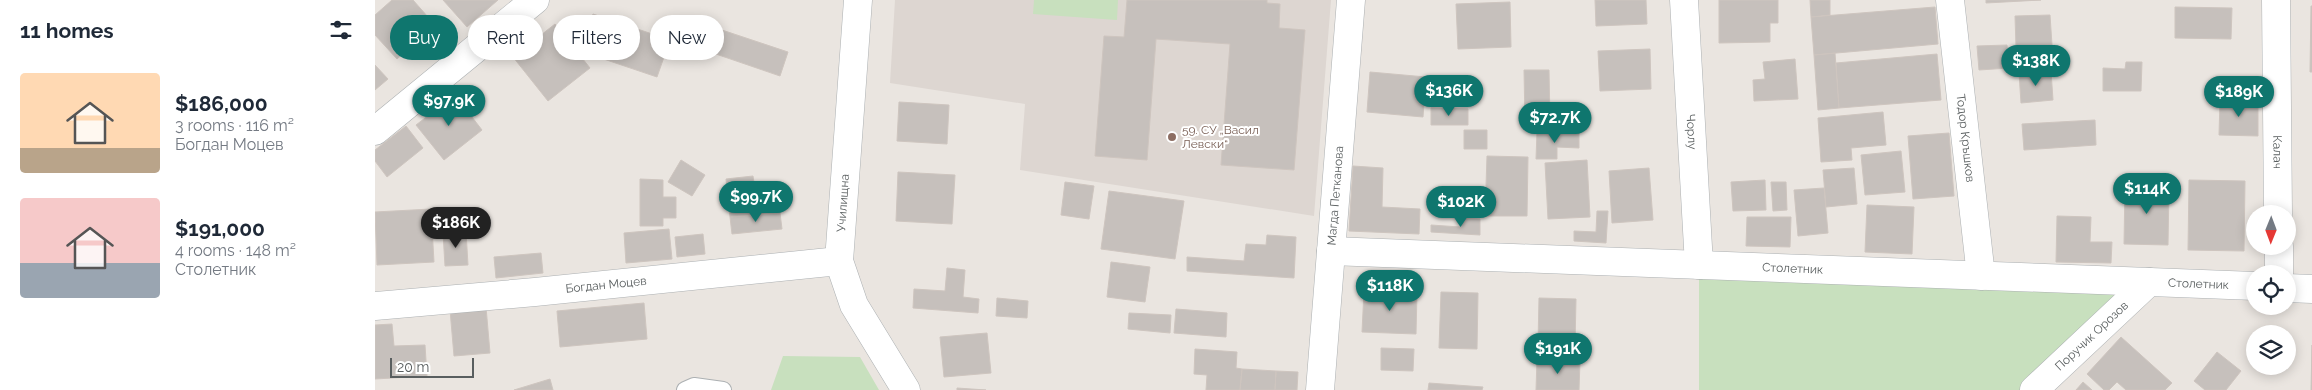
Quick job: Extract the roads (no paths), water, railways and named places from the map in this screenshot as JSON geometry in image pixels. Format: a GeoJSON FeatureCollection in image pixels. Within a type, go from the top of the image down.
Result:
{"type":"FeatureCollection","features":[{"type":"Feature","properties":{"kind":"street"},"geometry":{"type":"LineString","coordinates":[[375,131],[535,0]]}},
{"type":"Feature","properties":{"kind":"street","name":"Училищна"},"geometry":{"type":"LineString","coordinates":[[858,0],[839,261],[854,305],[906,390]]}},
{"type":"Feature","properties":{"kind":"street","name":"Магда Петканова"},"geometry":{"type":"LineString","coordinates":[[1321,390],[1351,0]]}},
{"type":"Feature","properties":{"kind":"street","name":"Чорлу"},"geometry":{"type":"LineString","coordinates":[[1684,0],[1699,265]]}},
{"type":"Feature","properties":{"kind":"street","name":"Тодор Кръшков"},"geometry":{"type":"LineString","coordinates":[[1950,0],[1981,276]]}},
{"type":"Feature","properties":{"kind":"street","name":"Калач"},"geometry":{"type":"LineString","coordinates":[[2276,0],[2278,205]]}},
{"type":"Feature","properties":{"kind":"street","name":"Столетник"},"geometry":{"type":"LineString","coordinates":[[1331,252],[2246,286]]}},
{"type":"Feature","properties":{"kind":"street","name":"Богдан Моцев"},"geometry":{"type":"LineString","coordinates":[[375,306],[535,292],[839,261]]}},
{"type":"Feature","properties":{"kind":"street","name":"Поручик Орозов"},"geometry":{"type":"LineString","coordinates":[[2034,390],[2149,282]]}},
{"type":"Feature","properties":{"kind":"street"},"geometry":{"type":"LineString","coordinates":[[2296,288],[2312,289]]}},
{"type":"Feature","properties":{"kind":"lane"},"geometry":{"type":"LineString","coordinates":[[685,390],[694,386],[723,390]]}},
{"type":"Feature","properties":{"kind":"place","name":"59. СУ „Васил Левски“"},"geometry":{"type":"Point","coordinates":[1172,137]}}]}
